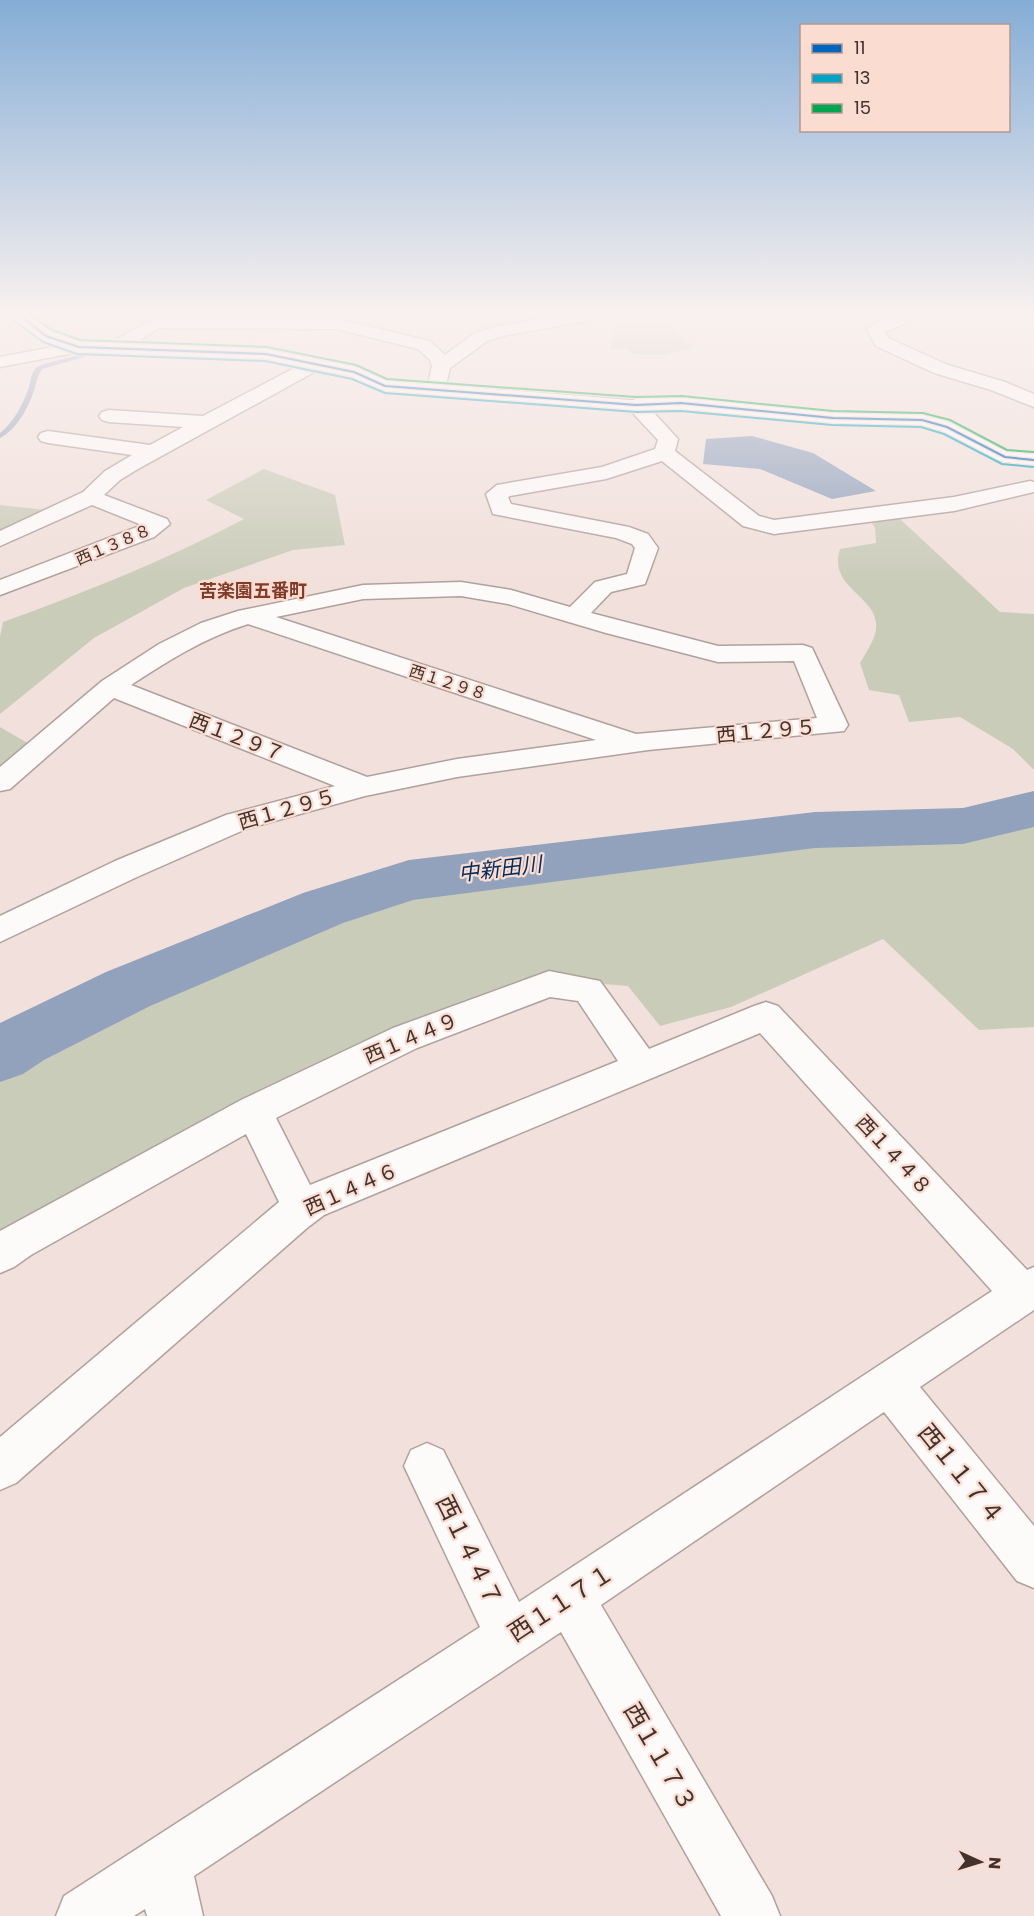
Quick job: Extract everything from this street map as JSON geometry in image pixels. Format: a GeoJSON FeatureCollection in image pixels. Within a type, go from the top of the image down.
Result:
{"type":"FeatureCollection","features":[{"type":"Feature","properties":{"kind":"street"},"geometry":{"type":"LineString","coordinates":[[0,539],[91,497],[98,486],[237,403]]}},
{"type":"Feature","properties":{"kind":"street"},"geometry":{"type":"LineString","coordinates":[[616,403],[672,403]]}},
{"type":"Feature","properties":{"kind":"street"},"geometry":{"type":"LineString","coordinates":[[664,453],[751,521],[774,527],[1032,492],[1027,460],[1005,457],[947,427],[922,420],[833,418],[685,403]]}},
{"type":"Feature","properties":{"kind":"street"},"geometry":{"type":"LineString","coordinates":[[636,405],[668,439],[664,453]]}},
{"type":"Feature","properties":{"kind":"street"},"geometry":{"type":"LineString","coordinates":[[109,416],[204,422]]}},
{"type":"Feature","properties":{"kind":"street"},"geometry":{"type":"LineString","coordinates":[[48,437],[153,452]]}},
{"type":"Feature","properties":{"kind":"street"},"geometry":{"type":"LineString","coordinates":[[574,616],[603,586],[637,579],[647,548],[640,539],[621,532],[501,509],[497,494],[505,490],[589,477],[639,464],[664,453]]}},
{"type":"Feature","properties":{"kind":"street","name":"西１３８８"},"geometry":{"type":"LineString","coordinates":[[0,588],[146,532],[159,524],[91,497]]}},
{"type":"Feature","properties":{"kind":"street","name":"西１２９５"},"geometry":{"type":"LineString","coordinates":[[0,782],[111,687],[168,649],[210,628],[247,616],[363,592],[461,589],[512,597],[718,654],[803,653],[834,725],[648,741],[457,768],[364,787],[236,822],[126,869],[0,930]]}},
{"type":"Feature","properties":{"kind":"street","name":"西１２９８"},"geometry":{"type":"LineString","coordinates":[[247,616],[635,742],[648,741]]}},
{"type":"Feature","properties":{"kind":"street","name":"西１２９７"},"geometry":{"type":"LineString","coordinates":[[111,687],[364,787]]}},
{"type":"Feature","properties":{"kind":"street","name":"西１４４９"},"geometry":{"type":"LineString","coordinates":[[0,1254],[17,1242],[254,1111],[405,1038],[549,984],[588,990],[642,1067]]}},
{"type":"Feature","properties":{"kind":"street","name":"西１４４６"},"geometry":{"type":"LineString","coordinates":[[0,1467],[310,1203],[766,1016]]}},
{"type":"Feature","properties":{"kind":"street","name":"西１４４８"},"geometry":{"type":"LineString","coordinates":[[766,1016],[1028,1290]]}},
{"type":"Feature","properties":{"kind":"street"},"geometry":{"type":"LineString","coordinates":[[254,1111],[302,1209]]}},
{"type":"Feature","properties":{"kind":"street","name":"西１１７１"},"geometry":{"type":"LineString","coordinates":[[84,1916],[569,1599],[1028,1290]]}},
{"type":"Feature","properties":{"kind":"street","name":"西１１７４"},"geometry":{"type":"LineString","coordinates":[[889,1383],[1034,1564]]}},
{"type":"Feature","properties":{"kind":"street","name":"西１４４７"},"geometry":{"type":"LineString","coordinates":[[427,1466],[510,1637]]}},
{"type":"Feature","properties":{"kind":"street","name":"西１１７３"},"geometry":{"type":"LineString","coordinates":[[569,1599],[752,1916]]}},
{"type":"Feature","properties":{"kind":"street"},"geometry":{"type":"LineString","coordinates":[[163,1864],[175,1916]]}},
{"type":"Feature","properties":{"kind":"green space"},"geometry":{"type":"Polygon","coordinates":[[[264,469],[335,495],[345,545],[293,550],[184,588],[94,638],[0,714],[0,637],[3,622],[125,575],[244,519],[206,500],[264,469]]]}},
{"type":"Feature","properties":{"kind":"green space"},"geometry":{"type":"Polygon","coordinates":[[[0,505],[46,510],[0,530],[0,505]]]}},
{"type":"Feature","properties":{"kind":"green space"},"geometry":{"type":"Polygon","coordinates":[[[899,518],[1000,612],[1034,614],[1034,770],[1013,749],[960,717],[909,722],[899,695],[869,690],[860,663],[874,638],[875,618],[870,608],[841,574],[838,563],[840,549],[876,543],[875,528],[872,523],[899,518]]]}},
{"type":"Feature","properties":{"kind":"green space"},"geometry":{"type":"Polygon","coordinates":[[[0,727],[31,745],[0,770],[0,727]]]}},
{"type":"Feature","properties":{"kind":"green space"},"geometry":{"type":"Polygon","coordinates":[[[860,811],[985,835],[1034,818],[1034,1027],[979,1030],[883,939],[731,1007],[660,1026],[628,986],[542,979],[0,1246],[0,1075],[306,930],[432,891],[627,861],[780,819],[860,811]]]}},
{"type":"Feature","properties":{"kind":"water"},"geometry":{"type":"Polygon","coordinates":[[[752,436],[813,453],[876,491],[832,499],[760,469],[703,464],[706,439],[752,436]]]}},
{"type":"Feature","properties":{"kind":"waterway"},"geometry":{"type":"LineString","coordinates":[[0,436],[14,423],[25,403]]}},
{"type":"Feature","properties":{"kind":"waterway","name":"中新田川"},"geometry":{"type":"LineString","coordinates":[[0,1056],[21,1042],[128,989],[323,908],[409,880],[815,830],[963,826],[1034,809]]}},
{"type":"Feature","properties":{"kind":"transit line","name":"13"},"geometry":{"type":"LineString","coordinates":[[523,403],[636,412],[681,411],[832,425],[921,427],[944,434],[1002,464],[1033,467]]}},
{"type":"Feature","properties":{"kind":"transit line","name":"11"},"geometry":{"type":"LineString","coordinates":[[615,403],[672,403]]}},
{"type":"Feature","properties":{"kind":"transit line","name":"11"},"geometry":{"type":"LineString","coordinates":[[685,403],[833,418],[922,420],[947,427],[1005,457],[1034,460]]}},
{"type":"Feature","properties":{"kind":"transit line","name":"15"},"geometry":{"type":"LineString","coordinates":[[757,403],[833,411],[923,413],[950,420],[1007,450],[1034,452]]}},
{"type":"Feature","properties":{"kind":"district","name":"苦楽園五番町"},"geometry":{"type":"Point","coordinates":[253,591]}}]}
